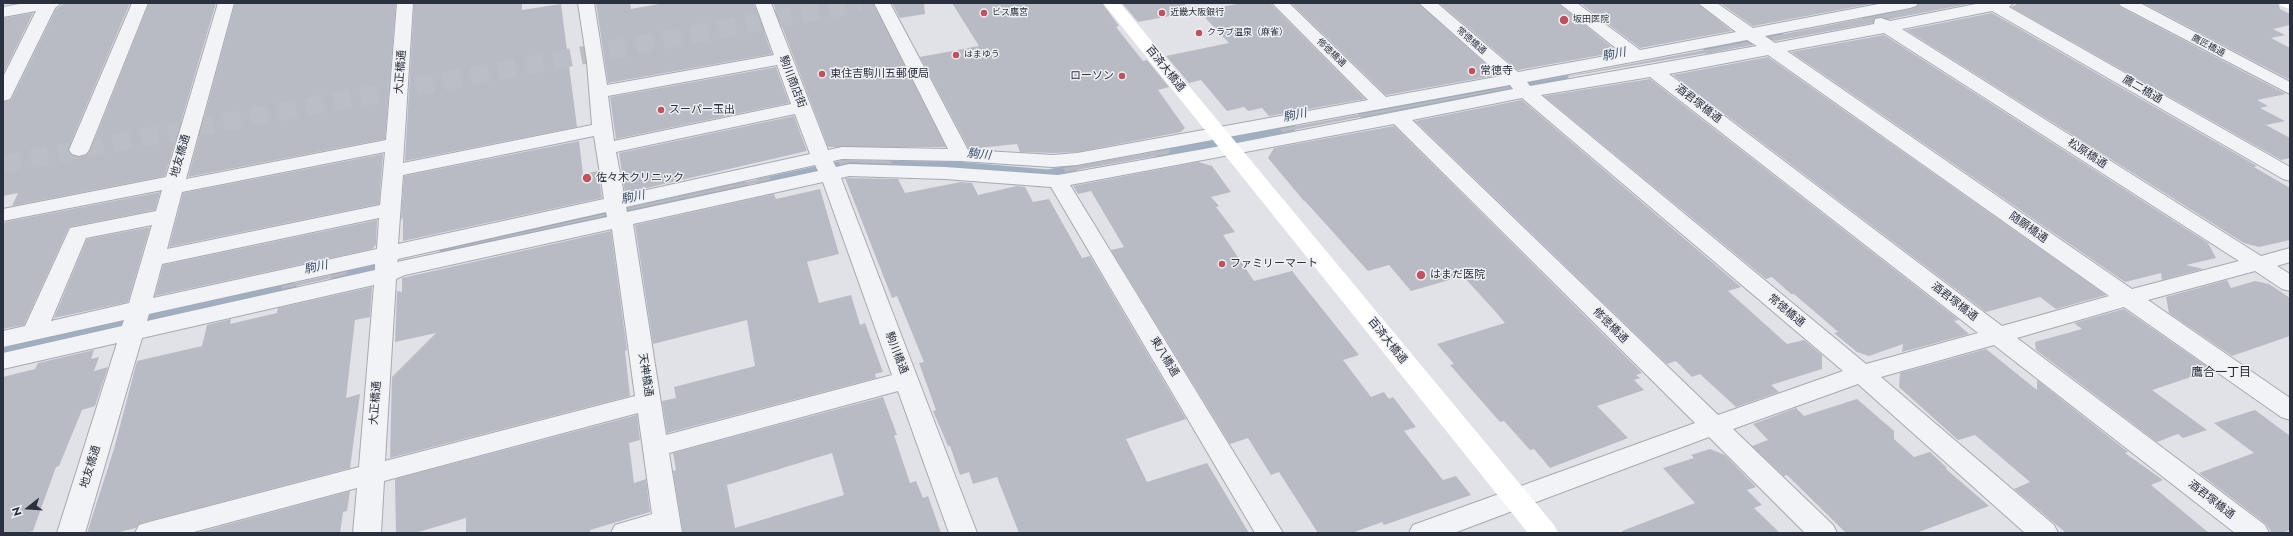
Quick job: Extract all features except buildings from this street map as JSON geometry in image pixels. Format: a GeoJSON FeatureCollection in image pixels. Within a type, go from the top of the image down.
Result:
{"type":"FeatureCollection","features":[{"type":"Feature","properties":{"kind":"street"},"geometry":{"type":"LineString","coordinates":[[3,12],[51,3]]}},
{"type":"Feature","properties":{"kind":"street"},"geometry":{"type":"LineString","coordinates":[[3,95],[51,3]]}},
{"type":"Feature","properties":{"kind":"street"},"geometry":{"type":"LineString","coordinates":[[79,150],[140,3]]}},
{"type":"Feature","properties":{"kind":"street","name":"地友橋通"},"geometry":{"type":"LineString","coordinates":[[71,533],[135,321],[226,3]]}},
{"type":"Feature","properties":{"kind":"street","name":"大正橋通"},"geometry":{"type":"LineString","coordinates":[[367,533],[406,3]]}},
{"type":"Feature","properties":{"kind":"street","name":"天神橋通"},"geometry":{"type":"LineString","coordinates":[[586,3],[596,62],[602,129],[618,212],[649,401],[667,527]]}},
{"type":"Feature","properties":{"kind":"street","name":"駒川商店街"},"geometry":{"type":"LineString","coordinates":[[763,3],[783,59],[826,167]]}},
{"type":"Feature","properties":{"kind":"street"},"geometry":{"type":"LineString","coordinates":[[882,3],[961,155]]}},
{"type":"Feature","properties":{"kind":"street","name":"百済大橋通"},"geometry":{"type":"LineString","coordinates":[[1111,3],[1544,533]]}},
{"type":"Feature","properties":{"kind":"street","name":"修徳橋通"},"geometry":{"type":"LineString","coordinates":[[1280,3],[1824,533]]}},
{"type":"Feature","properties":{"kind":"street","name":"常徳橋通"},"geometry":{"type":"LineString","coordinates":[[1427,3],[1520,85],[1862,374],[2044,533]]}},
{"type":"Feature","properties":{"kind":"street"},"geometry":{"type":"LineString","coordinates":[[1567,3],[1636,56]]}},
{"type":"Feature","properties":{"kind":"street","name":"随願橋通"},"geometry":{"type":"LineString","coordinates":[[1706,3],[2290,411]]}},
{"type":"Feature","properties":{"kind":"street"},"geometry":{"type":"LineString","coordinates":[[1520,85],[1654,71],[1859,9],[1910,3]]}},
{"type":"Feature","properties":{"kind":"street","name":"鷹匠橋通"},"geometry":{"type":"LineString","coordinates":[[2127,3],[2290,89]]}},
{"type":"Feature","properties":{"kind":"street"},"geometry":{"type":"LineString","coordinates":[[3,361],[135,321],[386,266],[399,269],[618,212],[826,167],[849,170],[945,173],[1058,181],[1225,142],[1520,85],[1636,56],[1759,40],[1886,26],[1999,4]]}},
{"type":"Feature","properties":{"kind":"street","name":"鷹二橋通"},"geometry":{"type":"LineString","coordinates":[[1999,4],[2290,175]]}},
{"type":"Feature","properties":{"kind":"street","name":"松原橋通"},"geometry":{"type":"LineString","coordinates":[[1859,9],[2290,284]]}},
{"type":"Feature","properties":{"kind":"street"},"geometry":{"type":"LineString","coordinates":[[599,92],[783,59]]}},
{"type":"Feature","properties":{"kind":"street","name":"酒君塚橋通"},"geometry":{"type":"LineString","coordinates":[[1654,71],[2255,533]]}},
{"type":"Feature","properties":{"kind":"street"},"geometry":{"type":"LineString","coordinates":[[606,148],[802,107]]}},
{"type":"Feature","properties":{"kind":"street"},"geometry":{"type":"LineString","coordinates":[[393,171],[602,129]]}},
{"type":"Feature","properties":{"kind":"street"},"geometry":{"type":"LineString","coordinates":[[826,167],[842,153],[961,155],[1054,162],[1225,142]]}},
{"type":"Feature","properties":{"kind":"street"},"geometry":{"type":"LineString","coordinates":[[3,215],[395,144]]}},
{"type":"Feature","properties":{"kind":"street","name":"駒川橋通"},"geometry":{"type":"LineString","coordinates":[[826,167],[963,533]]}},
{"type":"Feature","properties":{"kind":"street","name":"東八橋通"},"geometry":{"type":"LineString","coordinates":[[1058,181],[1269,533]]}},
{"type":"Feature","properties":{"kind":"street"},"geometry":{"type":"LineString","coordinates":[[152,259],[390,209]]}},
{"type":"Feature","properties":{"kind":"street"},"geometry":{"type":"LineString","coordinates":[[34,332],[78,234],[165,216]]}},
{"type":"Feature","properties":{"kind":"street"},"geometry":{"type":"LineString","coordinates":[[1423,533],[1713,426],[1862,374],[2128,298],[2290,255]]}},
{"type":"Feature","properties":{"kind":"street"},"geometry":{"type":"LineString","coordinates":[[3,339],[34,332],[135,321]]}},
{"type":"Feature","properties":{"kind":"street"},"geometry":{"type":"LineString","coordinates":[[656,446],[906,380]]}},
{"type":"Feature","properties":{"kind":"street"},"geometry":{"type":"LineString","coordinates":[[149,533],[649,401]]}},
{"type":"Feature","properties":{"kind":"street"},"geometry":{"type":"LineString","coordinates":[[626,533],[667,527]]}},
{"type":"Feature","properties":{"kind":"waterway","name":"駒川"},"geometry":{"type":"LineString","coordinates":[[1866,20],[1892,15]]}},
{"type":"Feature","properties":{"kind":"waterway","name":"駒川"},"geometry":{"type":"LineString","coordinates":[[1707,50],[1780,35]]}},
{"type":"Feature","properties":{"kind":"waterway","name":"駒川"},"geometry":{"type":"LineString","coordinates":[[1362,114],[1565,76]]}},
{"type":"Feature","properties":{"kind":"waterway","name":"駒川"},"geometry":{"type":"LineString","coordinates":[[1158,154],[1292,128]]}},
{"type":"Feature","properties":{"kind":"waterway","name":"駒川"},"geometry":{"type":"LineString","coordinates":[[760,182],[843,164],[956,165],[1048,173],[1074,168]]}},
{"type":"Feature","properties":{"kind":"waterway","name":"駒川"},"geometry":{"type":"LineString","coordinates":[[525,234],[745,185]]}},
{"type":"Feature","properties":{"kind":"waterway","name":"駒川"},"geometry":{"type":"LineString","coordinates":[[444,252],[529,233]]}},
{"type":"Feature","properties":{"kind":"waterway","name":"駒川"},"geometry":{"type":"LineString","coordinates":[[335,277],[384,266]]}},
{"type":"Feature","properties":{"kind":"waterway","name":"駒川"},"geometry":{"type":"LineString","coordinates":[[3,350],[292,286]]}},
{"type":"Feature","properties":{"kind":"tunnel"},"geometry":{"type":"LineString","coordinates":[[3,164],[861,3]]}},
{"type":"Feature","properties":{"kind":"place","name":"ビス鷹宮"},"geometry":{"type":"Point","coordinates":[984,13]}},
{"type":"Feature","properties":{"kind":"place","name":"近畿大阪銀行"},"geometry":{"type":"Point","coordinates":[1162,13]}},
{"type":"Feature","properties":{"kind":"place","name":"坂田医院"},"geometry":{"type":"Point","coordinates":[1564,20]}},
{"type":"Feature","properties":{"kind":"place","name":"クラブ温泉（麻雀）"},"geometry":{"type":"Point","coordinates":[1199,33]}},
{"type":"Feature","properties":{"kind":"place","name":"はまゆう"},"geometry":{"type":"Point","coordinates":[956,55]}},
{"type":"Feature","properties":{"kind":"place","name":"常徳寺"},"geometry":{"type":"Point","coordinates":[1472,71]}},
{"type":"Feature","properties":{"kind":"place","name":"東住吉駒川五郵便局"},"geometry":{"type":"Point","coordinates":[822,74]}},
{"type":"Feature","properties":{"kind":"place","name":"ローソン"},"geometry":{"type":"Point","coordinates":[1122,76]}},
{"type":"Feature","properties":{"kind":"place","name":"スーパー玉出"},"geometry":{"type":"Point","coordinates":[661,110]}},
{"type":"Feature","properties":{"kind":"place","name":"佐々木クリニック"},"geometry":{"type":"Point","coordinates":[587,178]}},
{"type":"Feature","properties":{"kind":"place","name":"ファミリーマート"},"geometry":{"type":"Point","coordinates":[1222,264]}},
{"type":"Feature","properties":{"kind":"place","name":"はまだ医院"},"geometry":{"type":"Point","coordinates":[1421,275]}},
{"type":"Feature","properties":{"kind":"district","name":"鷹合一丁目"},"geometry":{"type":"Point","coordinates":[2221,373]}}]}
